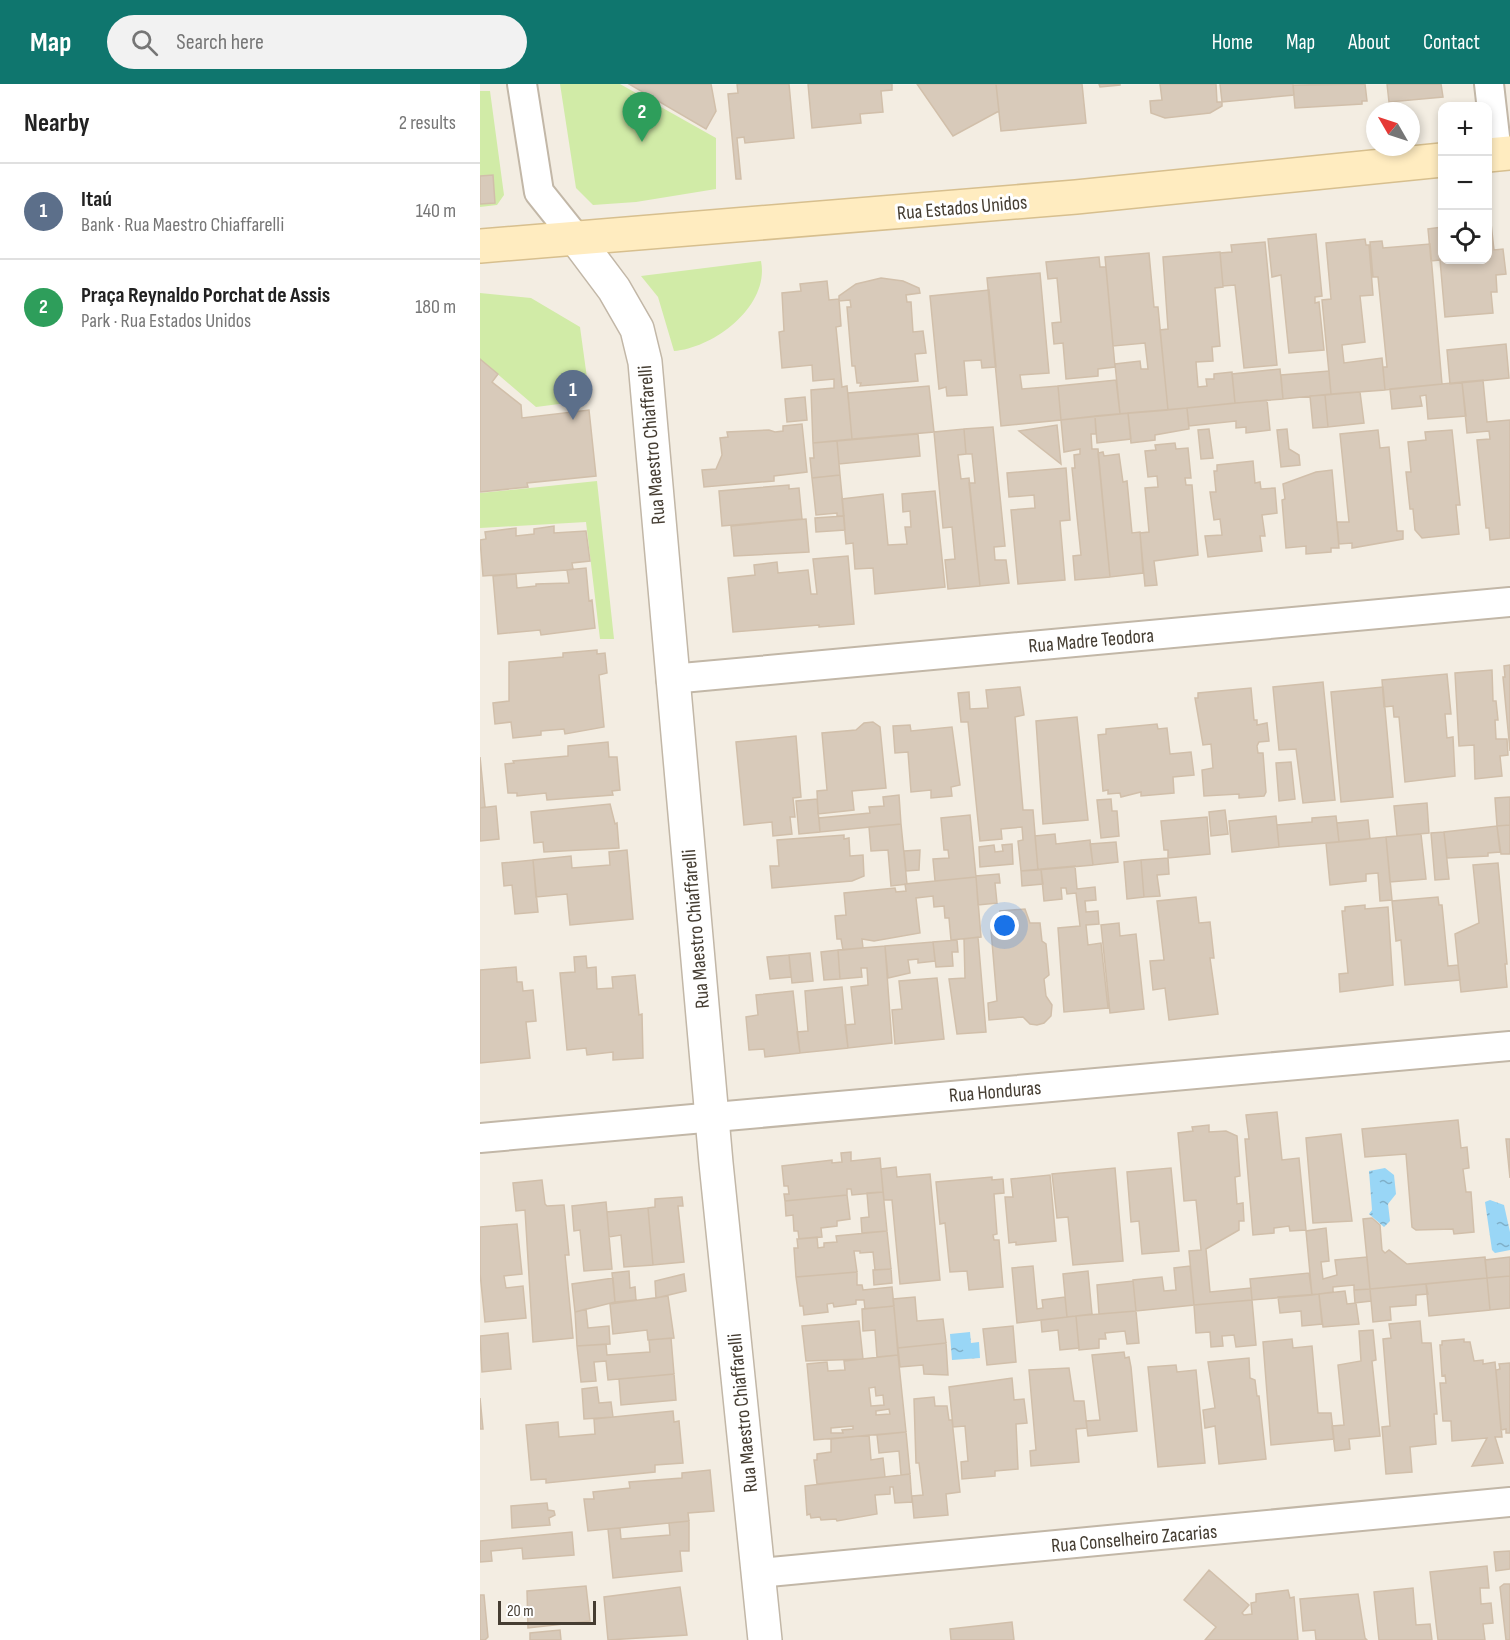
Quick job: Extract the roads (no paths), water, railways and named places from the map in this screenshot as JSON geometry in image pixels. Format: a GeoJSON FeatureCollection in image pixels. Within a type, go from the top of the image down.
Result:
{"type":"FeatureCollection","features":[{"type":"Feature","properties":{"kind":"main road","name":"Rua Estados Unidos"},"geometry":{"type":"LineString","coordinates":[[480,246],[1076,197],[1438,161]]}},
{"type":"Feature","properties":{"kind":"street"},"geometry":{"type":"LineString","coordinates":[[522,84],[539,192],[575,237]]}},
{"type":"Feature","properties":{"kind":"street"},"geometry":{"type":"LineString","coordinates":[[1489,84],[1498,154]]}},
{"type":"Feature","properties":{"kind":"street","name":"Rua Maestro Chiaffarelli"},"geometry":{"type":"LineString","coordinates":[[575,237],[614,289],[637,329],[645,362],[671,680],[765,1640]]}},
{"type":"Feature","properties":{"kind":"street","name":"Rua Madre Teodora"},"geometry":{"type":"LineString","coordinates":[[671,680],[1510,602]]}},
{"type":"Feature","properties":{"kind":"street","name":"Rua Honduras"},"geometry":{"type":"LineString","coordinates":[[480,1138],[1510,1046]]}},
{"type":"Feature","properties":{"kind":"street","name":"Rua Conselheiro Zacarias"},"geometry":{"type":"LineString","coordinates":[[759,1573],[1510,1502]]}},
{"type":"Feature","properties":{"kind":"water"},"geometry":{"type":"Polygon","coordinates":[[[1385,1168],[1394,1175],[1396,1194],[1388,1204],[1390,1221],[1384,1227],[1369,1214],[1372,1210],[1369,1171],[1385,1168]]]}},
{"type":"Feature","properties":{"kind":"water"},"geometry":{"type":"Polygon","coordinates":[[[1490,1200],[1504,1205],[1510,1232],[1510,1250],[1495,1253],[1492,1250],[1485,1202],[1490,1200]]]}},
{"type":"Feature","properties":{"kind":"water"},"geometry":{"type":"Polygon","coordinates":[[[970,1332],[971,1343],[979,1342],[980,1358],[952,1360],[950,1334],[970,1332]]]}},
{"type":"Feature","properties":{"kind":"place","name":"Praça Reynaldo Porchat de Assis"},"geometry":{"type":"Point","coordinates":[642,142]}},
{"type":"Feature","properties":{"kind":"place","name":"Itaú"},"geometry":{"type":"Point","coordinates":[573,420]}}]}
